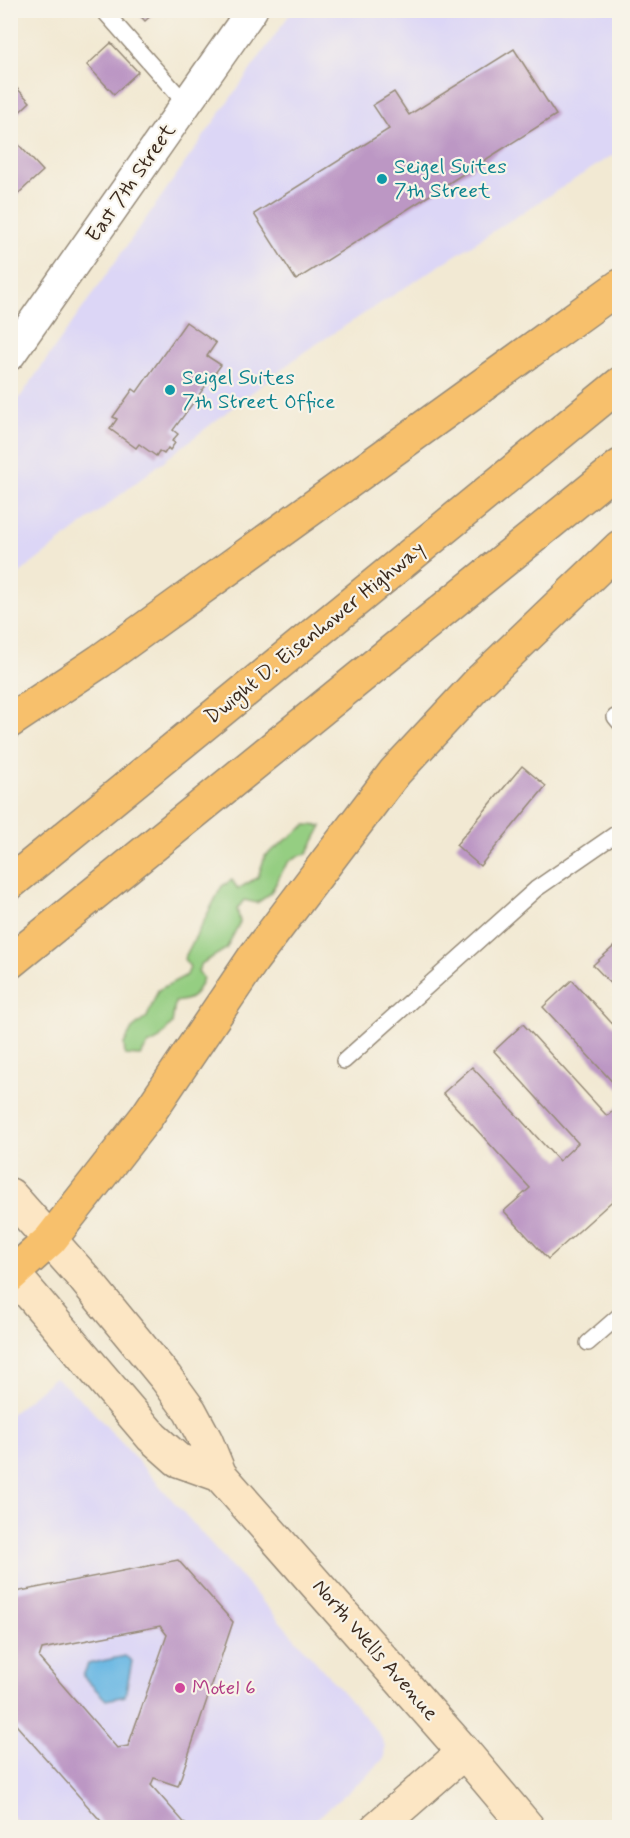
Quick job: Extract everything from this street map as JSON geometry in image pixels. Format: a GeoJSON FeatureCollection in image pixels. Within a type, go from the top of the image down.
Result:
{"type":"FeatureCollection","features":[{"type":"Feature","properties":{"kind":"highway"},"geometry":{"type":"LineString","coordinates":[[10,721],[110,654],[620,286]]}},
{"type":"Feature","properties":{"kind":"highway","name":"Dwight D. Eisenhower Highway"},"geometry":{"type":"LineString","coordinates":[[10,883],[620,384]]}},
{"type":"Feature","properties":{"kind":"highway"},"geometry":{"type":"LineString","coordinates":[[10,962],[620,466]]}},
{"type":"Feature","properties":{"kind":"highway"},"geometry":{"type":"LineString","coordinates":[[12,1273],[50,1240],[147,1116],[253,959],[395,772],[479,682],[620,548]]}},
{"type":"Feature","properties":{"kind":"main road","name":"North Wells Avenue"},"geometry":{"type":"LineString","coordinates":[[10,1195],[95,1291],[166,1378],[190,1411],[220,1475],[465,1752],[528,1827]]}},
{"type":"Feature","properties":{"kind":"main road","name":"North Wells Avenue"},"geometry":{"type":"LineString","coordinates":[[12,1273],[152,1437],[178,1460],[220,1475]]}},
{"type":"Feature","properties":{"kind":"main road"},"geometry":{"type":"LineString","coordinates":[[377,1827],[465,1752]]}},
{"type":"Feature","properties":{"kind":"street","name":"East 7th Street"},"geometry":{"type":"LineString","coordinates":[[16,334],[186,104],[252,10]]}},
{"type":"Feature","properties":{"kind":"lane"},"geometry":{"type":"LineString","coordinates":[[103,10],[186,104]]}},
{"type":"Feature","properties":{"kind":"lane"},"geometry":{"type":"LineString","coordinates":[[344,1061],[536,889],[620,831]]}},
{"type":"Feature","properties":{"kind":"lane"},"geometry":{"type":"LineString","coordinates":[[588,1343],[620,1315]]}},
{"type":"Feature","properties":{"kind":"shaded area"},"geometry":{"type":"Polygon","coordinates":[[[292,11],[619,11],[619,151],[304,352],[11,580],[11,410],[292,11]]]}},
{"type":"Feature","properties":{"kind":"shaded area"},"geometry":{"type":"Polygon","coordinates":[[[55,1377],[85,1403],[128,1450],[379,1733],[385,1746],[384,1758],[307,1827],[22,1828],[11,1814],[10,1415],[55,1377]]]}},
{"type":"Feature","properties":{"kind":"green space"},"geometry":{"type":"Polygon","coordinates":[[[306,825],[322,826],[307,854],[298,856],[287,864],[274,888],[266,897],[257,903],[244,900],[237,909],[240,922],[226,949],[201,964],[198,971],[203,978],[194,996],[175,1002],[172,1024],[158,1040],[148,1045],[140,1056],[125,1055],[124,1044],[132,1029],[147,1017],[158,990],[187,975],[190,967],[184,959],[222,886],[232,880],[238,889],[258,877],[265,856],[306,825]]]}},
{"type":"Feature","properties":{"kind":"water"},"geometry":{"type":"Polygon","coordinates":[[[125,1656],[132,1661],[125,1696],[106,1700],[83,1676],[88,1664],[125,1656]]]}},
{"type":"Feature","properties":{"kind":"building"},"geometry":{"type":"Polygon","coordinates":[[[135,10],[157,10],[145,21],[135,10]]]}},
{"type":"Feature","properties":{"kind":"building"},"geometry":{"type":"Polygon","coordinates":[[[111,43],[138,72],[114,94],[87,65],[111,43]]]}},
{"type":"Feature","properties":{"kind":"building","name":"Seigel Suites 7th Street"},"geometry":{"type":"Polygon","coordinates":[[[514,49],[556,115],[296,280],[254,214],[389,129],[373,105],[394,92],[409,115],[514,49]]]}},
{"type":"Feature","properties":{"kind":"building"},"geometry":{"type":"Polygon","coordinates":[[[10,81],[30,102],[10,121],[10,81]]]}},
{"type":"Feature","properties":{"kind":"building"},"geometry":{"type":"Polygon","coordinates":[[[19,145],[43,171],[10,201],[10,152],[19,145]]]}},
{"type":"Feature","properties":{"kind":"building","name":"Seigel Suites 7th Street Office"},"geometry":{"type":"Polygon","coordinates":[[[186,322],[216,343],[207,356],[221,365],[173,430],[178,434],[172,441],[175,443],[170,450],[168,448],[164,454],[159,451],[156,456],[139,444],[136,448],[110,429],[117,419],[113,417],[133,389],[137,392],[186,322]]]}},
{"type":"Feature","properties":{"kind":"building"},"geometry":{"type":"Polygon","coordinates":[[[522,766],[546,786],[480,866],[456,845],[522,766]]]}},
{"type":"Feature","properties":{"kind":"building"},"geometry":{"type":"Polygon","coordinates":[[[620,941],[620,993],[593,965],[620,941]]]}},
{"type":"Feature","properties":{"kind":"building"},"geometry":{"type":"Polygon","coordinates":[[[572,980],[620,1032],[620,1090],[543,1007],[572,980]]]}},
{"type":"Feature","properties":{"kind":"building"},"geometry":{"type":"Polygon","coordinates":[[[523,1024],[607,1116],[620,1105],[620,1194],[548,1259],[504,1211],[530,1188],[443,1093],[472,1067],[559,1161],[578,1143],[494,1051],[523,1024]]]}},
{"type":"Feature","properties":{"kind":"building","name":"Motel 6"},"geometry":{"type":"Polygon","coordinates":[[[178,1560],[233,1622],[178,1786],[154,1778],[151,1785],[189,1828],[107,1828],[10,1718],[10,1622],[15,1621],[10,1593],[178,1560]],[[160,1626],[42,1649],[39,1658],[117,1748],[128,1746],[167,1635],[160,1626]]]}},
{"type":"Feature","properties":{"kind":"place","name":"Seigel Suites 7th Street"},"geometry":{"type":"Point","coordinates":[382,179]}},
{"type":"Feature","properties":{"kind":"place","name":"Seigel Suites 7th Street Office"},"geometry":{"type":"Point","coordinates":[170,390]}},
{"type":"Feature","properties":{"kind":"place","name":"Motel 6"},"geometry":{"type":"Point","coordinates":[180,1688]}}]}
